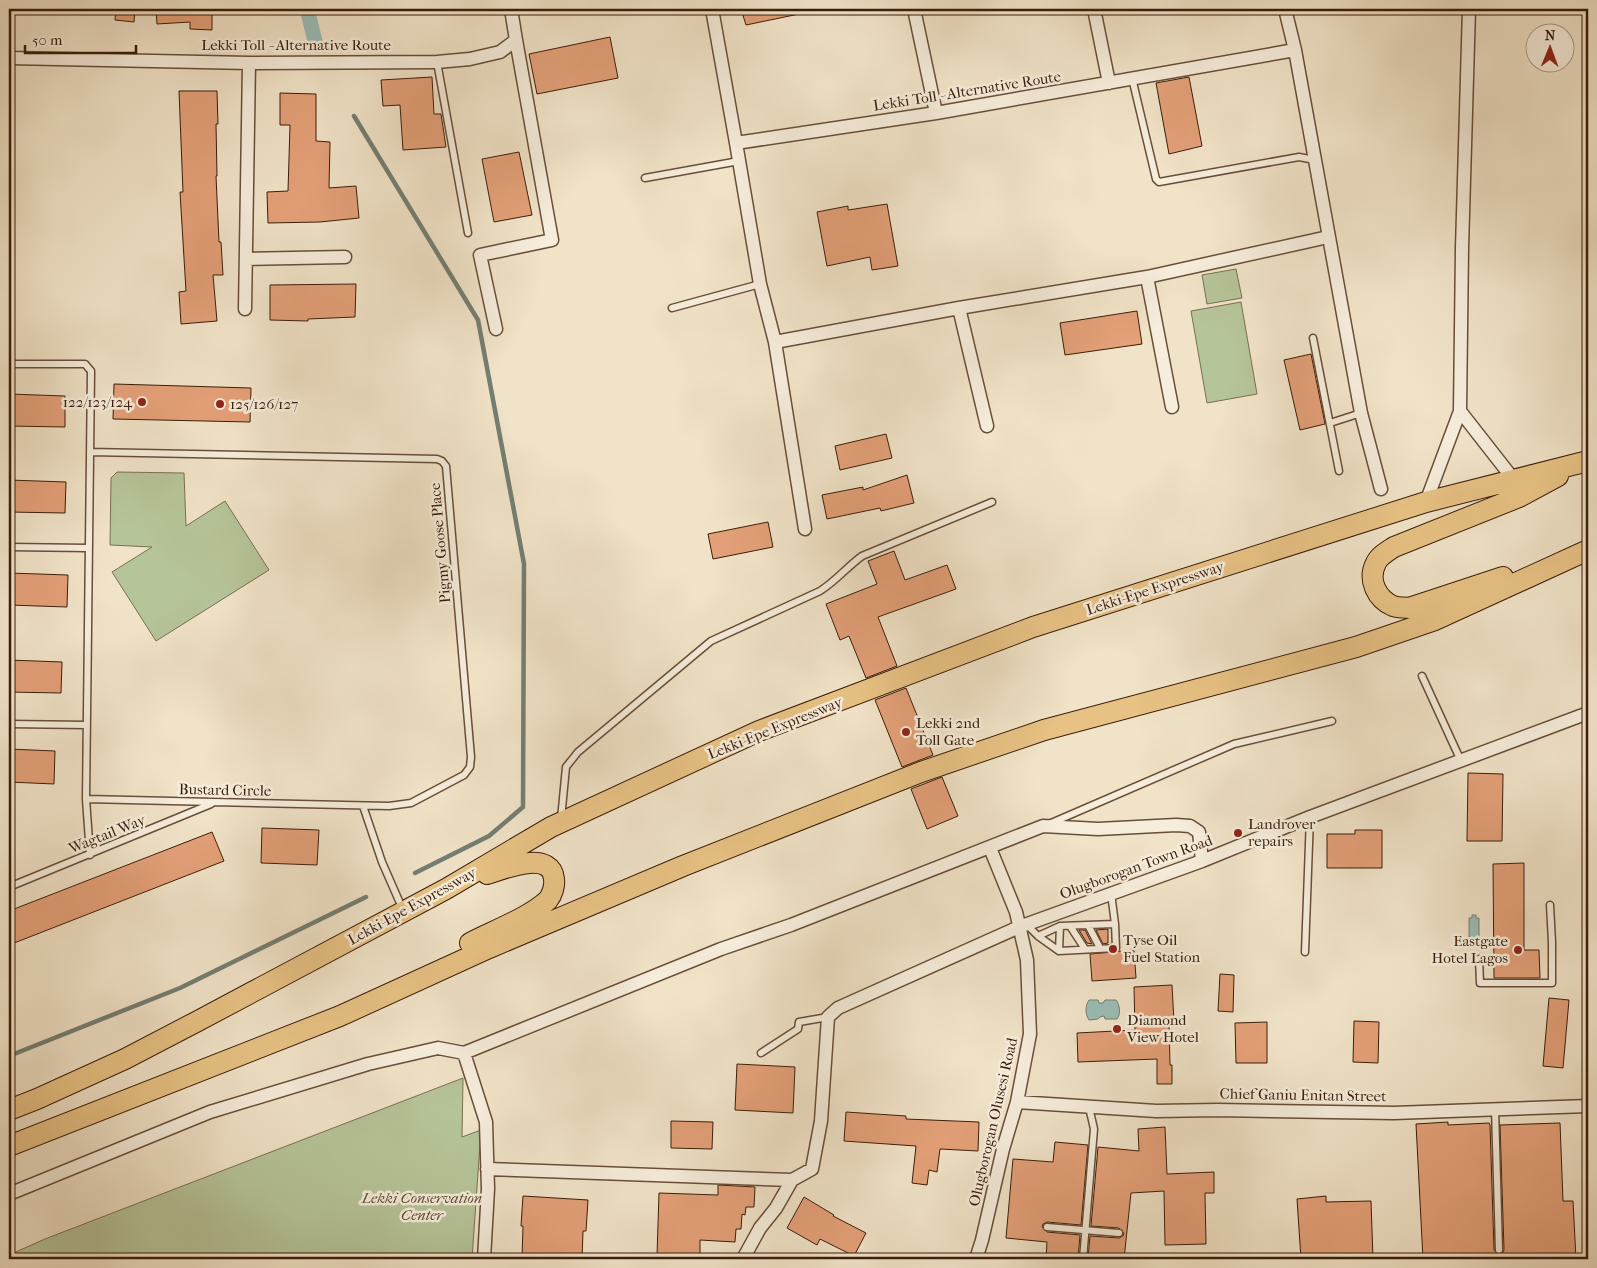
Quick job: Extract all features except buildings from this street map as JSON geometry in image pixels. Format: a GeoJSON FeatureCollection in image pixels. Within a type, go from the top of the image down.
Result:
{"type":"FeatureCollection","features":[{"type":"Feature","properties":{"kind":"highway","name":"Lekki-Epe Expressway"},"geometry":{"type":"LineString","coordinates":[[9,1110],[125,1059],[446,889],[560,822],[759,731],[1033,627],[1426,502],[1585,462]]}},
{"type":"Feature","properties":{"kind":"highway"},"geometry":{"type":"LineString","coordinates":[[1585,462],[1519,497],[1394,547],[1376,562],[1373,575],[1374,589],[1383,600],[1395,607],[1410,608],[1585,551]]}},
{"type":"Feature","properties":{"kind":"highway"},"geometry":{"type":"LineString","coordinates":[[9,1146],[340,1016],[489,948],[683,866],[921,772],[1044,730],[1356,647],[1436,620],[1585,551]]}},
{"type":"Feature","properties":{"kind":"highway"},"geometry":{"type":"LineString","coordinates":[[442,970],[464,946],[536,910],[550,898],[555,885],[554,876],[549,868],[539,863],[526,862],[446,889]]}},
{"type":"Feature","properties":{"kind":"street"},"geometry":{"type":"LineString","coordinates":[[496,329],[480,255],[552,240],[511,9]]}},
{"type":"Feature","properties":{"kind":"street"},"geometry":{"type":"LineString","coordinates":[[712,9],[760,284],[775,342],[805,529]]}},
{"type":"Feature","properties":{"kind":"street"},"geometry":{"type":"LineString","coordinates":[[914,9],[936,113]]}},
{"type":"Feature","properties":{"kind":"street"},"geometry":{"type":"LineString","coordinates":[[1094,9],[1109,83]]}},
{"type":"Feature","properties":{"kind":"street"},"geometry":{"type":"LineString","coordinates":[[1285,9],[1295,50],[1361,413],[1381,489]]}},
{"type":"Feature","properties":{"kind":"street"},"geometry":{"type":"LineString","coordinates":[[1426,502],[1460,411],[1462,238],[1469,9]]}},
{"type":"Feature","properties":{"kind":"street","name":"Lekki Toll - Alternative Route"},"geometry":{"type":"LineString","coordinates":[[9,58],[249,62],[436,62],[470,59],[500,52],[516,40]]}},
{"type":"Feature","properties":{"kind":"street","name":"Lekki Toll - Alternative Route"},"geometry":{"type":"LineString","coordinates":[[736,144],[936,113],[1295,50]]}},
{"type":"Feature","properties":{"kind":"street"},"geometry":{"type":"LineString","coordinates":[[245,309],[249,62]]}},
{"type":"Feature","properties":{"kind":"street"},"geometry":{"type":"LineString","coordinates":[[775,342],[959,308],[1147,277],[1328,237]]}},
{"type":"Feature","properties":{"kind":"street"},"geometry":{"type":"LineString","coordinates":[[246,259],[346,257]]}},
{"type":"Feature","properties":{"kind":"street"},"geometry":{"type":"LineString","coordinates":[[1147,277],[1172,407]]}},
{"type":"Feature","properties":{"kind":"street"},"geometry":{"type":"LineString","coordinates":[[959,308],[986,426]]}},
{"type":"Feature","properties":{"kind":"street"},"geometry":{"type":"LineString","coordinates":[[1460,411],[1514,480]]}},
{"type":"Feature","properties":{"kind":"street","name":"Olugborogan Town Road"},"geometry":{"type":"LineString","coordinates":[[833,1012],[1023,926],[1202,861],[1588,713]]}},
{"type":"Feature","properties":{"kind":"street"},"geometry":{"type":"LineString","coordinates":[[9,1194],[210,1112],[368,1064],[438,1048],[464,1053],[720,949],[791,925],[1043,826],[1098,829],[1190,826],[1199,832],[1202,861]]}},
{"type":"Feature","properties":{"kind":"street","name":"Olugborogan Olusesi Road"},"geometry":{"type":"LineString","coordinates":[[976,1259],[1017,1102],[1030,1034],[1027,960],[1023,926],[990,848]]}},
{"type":"Feature","properties":{"kind":"street"},"geometry":{"type":"LineString","coordinates":[[487,1169],[792,1180],[812,1169],[821,1121],[833,1012]]}},
{"type":"Feature","properties":{"kind":"street"},"geometry":{"type":"LineString","coordinates":[[464,1053],[486,1122],[488,1189],[484,1259]]}},
{"type":"Feature","properties":{"kind":"street","name":"Chief Ganiu Enitan Street"},"geometry":{"type":"LineString","coordinates":[[1017,1102],[1156,1111],[1217,1110],[1394,1113],[1588,1106]]}},
{"type":"Feature","properties":{"kind":"street"},"geometry":{"type":"LineString","coordinates":[[743,1259],[760,1228],[776,1208],[792,1180]]}},
{"type":"Feature","properties":{"kind":"lane"},"geometry":{"type":"LineString","coordinates":[[436,62],[468,233]]}},
{"type":"Feature","properties":{"kind":"lane"},"geometry":{"type":"LineString","coordinates":[[1132,78],[1156,180],[1159,182],[1299,157],[1315,160]]}},
{"type":"Feature","properties":{"kind":"lane"},"geometry":{"type":"LineString","coordinates":[[645,178],[739,161]]}},
{"type":"Feature","properties":{"kind":"lane"},"geometry":{"type":"LineString","coordinates":[[672,308],[760,284]]}},
{"type":"Feature","properties":{"kind":"lane"},"geometry":{"type":"LineString","coordinates":[[1313,338],[1339,471]]}},
{"type":"Feature","properties":{"kind":"lane"},"geometry":{"type":"LineString","coordinates":[[9,364],[85,364],[91,371],[86,799],[90,855]]}},
{"type":"Feature","properties":{"kind":"lane"},"geometry":{"type":"LineString","coordinates":[[1330,423],[1361,413]]}},
{"type":"Feature","properties":{"kind":"lane","name":"Pigmy Goose Place"},"geometry":{"type":"LineString","coordinates":[[90,452],[437,458],[446,466],[470,747],[470,767],[464,774],[411,803],[389,806],[362,806]]}},
{"type":"Feature","properties":{"kind":"lane"},"geometry":{"type":"LineString","coordinates":[[560,822],[566,767],[578,752],[711,640],[820,591],[831,584],[851,563],[862,556],[992,502]]}},
{"type":"Feature","properties":{"kind":"lane"},"geometry":{"type":"LineString","coordinates":[[9,547],[88,548]]}},
{"type":"Feature","properties":{"kind":"lane"},"geometry":{"type":"LineString","coordinates":[[1422,676],[1461,761]]}},
{"type":"Feature","properties":{"kind":"lane"},"geometry":{"type":"LineString","coordinates":[[1043,826],[1234,744],[1332,721]]}},
{"type":"Feature","properties":{"kind":"lane"},"geometry":{"type":"LineString","coordinates":[[9,724],[87,725]]}},
{"type":"Feature","properties":{"kind":"lane","name":"Bustard Circle"},"geometry":{"type":"LineString","coordinates":[[86,799],[362,806]]}},
{"type":"Feature","properties":{"kind":"lane","name":"Wagtail Way"},"geometry":{"type":"LineString","coordinates":[[9,888],[215,803]]}},
{"type":"Feature","properties":{"kind":"lane"},"geometry":{"type":"LineString","coordinates":[[362,806],[382,862],[403,911]]}},
{"type":"Feature","properties":{"kind":"lane"},"geometry":{"type":"LineString","coordinates":[[1305,952],[1310,818]]}},
{"type":"Feature","properties":{"kind":"lane"},"geometry":{"type":"LineString","coordinates":[[1023,926],[1059,951],[1116,948],[1116,924],[1111,893]]}},
{"type":"Feature","properties":{"kind":"lane"},"geometry":{"type":"LineString","coordinates":[[1479,958],[1480,983],[1552,983],[1550,905]]}},
{"type":"Feature","properties":{"kind":"lane"},"geometry":{"type":"LineString","coordinates":[[1038,936],[1060,926],[1116,924]]}},
{"type":"Feature","properties":{"kind":"lane"},"geometry":{"type":"LineString","coordinates":[[1088,925],[1100,948]]}},
{"type":"Feature","properties":{"kind":"lane"},"geometry":{"type":"LineString","coordinates":[[1059,951],[1060,926]]}},
{"type":"Feature","properties":{"kind":"lane"},"geometry":{"type":"LineString","coordinates":[[1070,926],[1085,949]]}},
{"type":"Feature","properties":{"kind":"lane"},"geometry":{"type":"LineString","coordinates":[[761,1053],[798,1029],[799,1022],[833,1012]]}},
{"type":"Feature","properties":{"kind":"lane"},"geometry":{"type":"LineString","coordinates":[[1083,1259],[1094,1129],[1089,1107]]}},
{"type":"Feature","properties":{"kind":"lane"},"geometry":{"type":"LineString","coordinates":[[1495,1109],[1499,1250]]}},
{"type":"Feature","properties":{"kind":"lane"},"geometry":{"type":"LineString","coordinates":[[1047,1227],[1119,1233]]}},
{"type":"Feature","properties":{"kind":"green space"},"geometry":{"type":"Polygon","coordinates":[[[1236,269],[1242,298],[1207,304],[1202,275],[1236,269]]]}},
{"type":"Feature","properties":{"kind":"green space"},"geometry":{"type":"Polygon","coordinates":[[[1241,302],[1257,394],[1207,403],[1191,311],[1241,302]]]}},
{"type":"Feature","properties":{"kind":"green space"},"geometry":{"type":"Polygon","coordinates":[[[117,472],[184,473],[186,526],[225,501],[269,570],[156,641],[112,572],[152,547],[110,545],[111,478],[117,472]]]}},
{"type":"Feature","properties":{"kind":"green space","name":"Lekki Conservation Center"},"geometry":{"type":"Polygon","coordinates":[[[463,1078],[462,1137],[481,1130],[472,1259],[9,1259],[9,1255],[45,1239],[463,1078]]]}},
{"type":"Feature","properties":{"kind":"water"},"geometry":{"type":"Polygon","coordinates":[[[1472,915],[1476,915],[1476,918],[1479,918],[1479,945],[1469,945],[1469,918],[1472,918],[1472,915]]]}},
{"type":"Feature","properties":{"kind":"water"},"geometry":{"type":"Polygon","coordinates":[[[1089,1000],[1098,1000],[1099,1003],[1103,1003],[1105,1000],[1116,1000],[1120,1010],[1117,1019],[1105,1019],[1104,1016],[1089,1020],[1086,1010],[1089,1000]]]}},
{"type":"Feature","properties":{"kind":"waterway"},"geometry":{"type":"LineString","coordinates":[[307,9],[316,45]]}},
{"type":"Feature","properties":{"kind":"waterway"},"geometry":{"type":"LineString","coordinates":[[354,116],[478,320],[524,564],[523,807],[489,836],[415,873]]}},
{"type":"Feature","properties":{"kind":"waterway"},"geometry":{"type":"LineString","coordinates":[[9,1056],[180,988],[366,897]]}},
{"type":"Feature","properties":{"kind":"place","name":"122/123/124"},"geometry":{"type":"Point","coordinates":[142,402]}},
{"type":"Feature","properties":{"kind":"place","name":"125/126/127"},"geometry":{"type":"Point","coordinates":[220,404]}},
{"type":"Feature","properties":{"kind":"place","name":"Lekki 2nd Toll Gate"},"geometry":{"type":"Point","coordinates":[906,732]}},
{"type":"Feature","properties":{"kind":"place","name":"Landrover repairs"},"geometry":{"type":"Point","coordinates":[1238,833]}},
{"type":"Feature","properties":{"kind":"place","name":"Tyse Oil Fuel Station"},"geometry":{"type":"Point","coordinates":[1113,949]}},
{"type":"Feature","properties":{"kind":"place","name":"Eastgate Hotel Lagos"},"geometry":{"type":"Point","coordinates":[1518,950]}},
{"type":"Feature","properties":{"kind":"place","name":"Diamond View Hotel"},"geometry":{"type":"Point","coordinates":[1117,1029]}}]}
